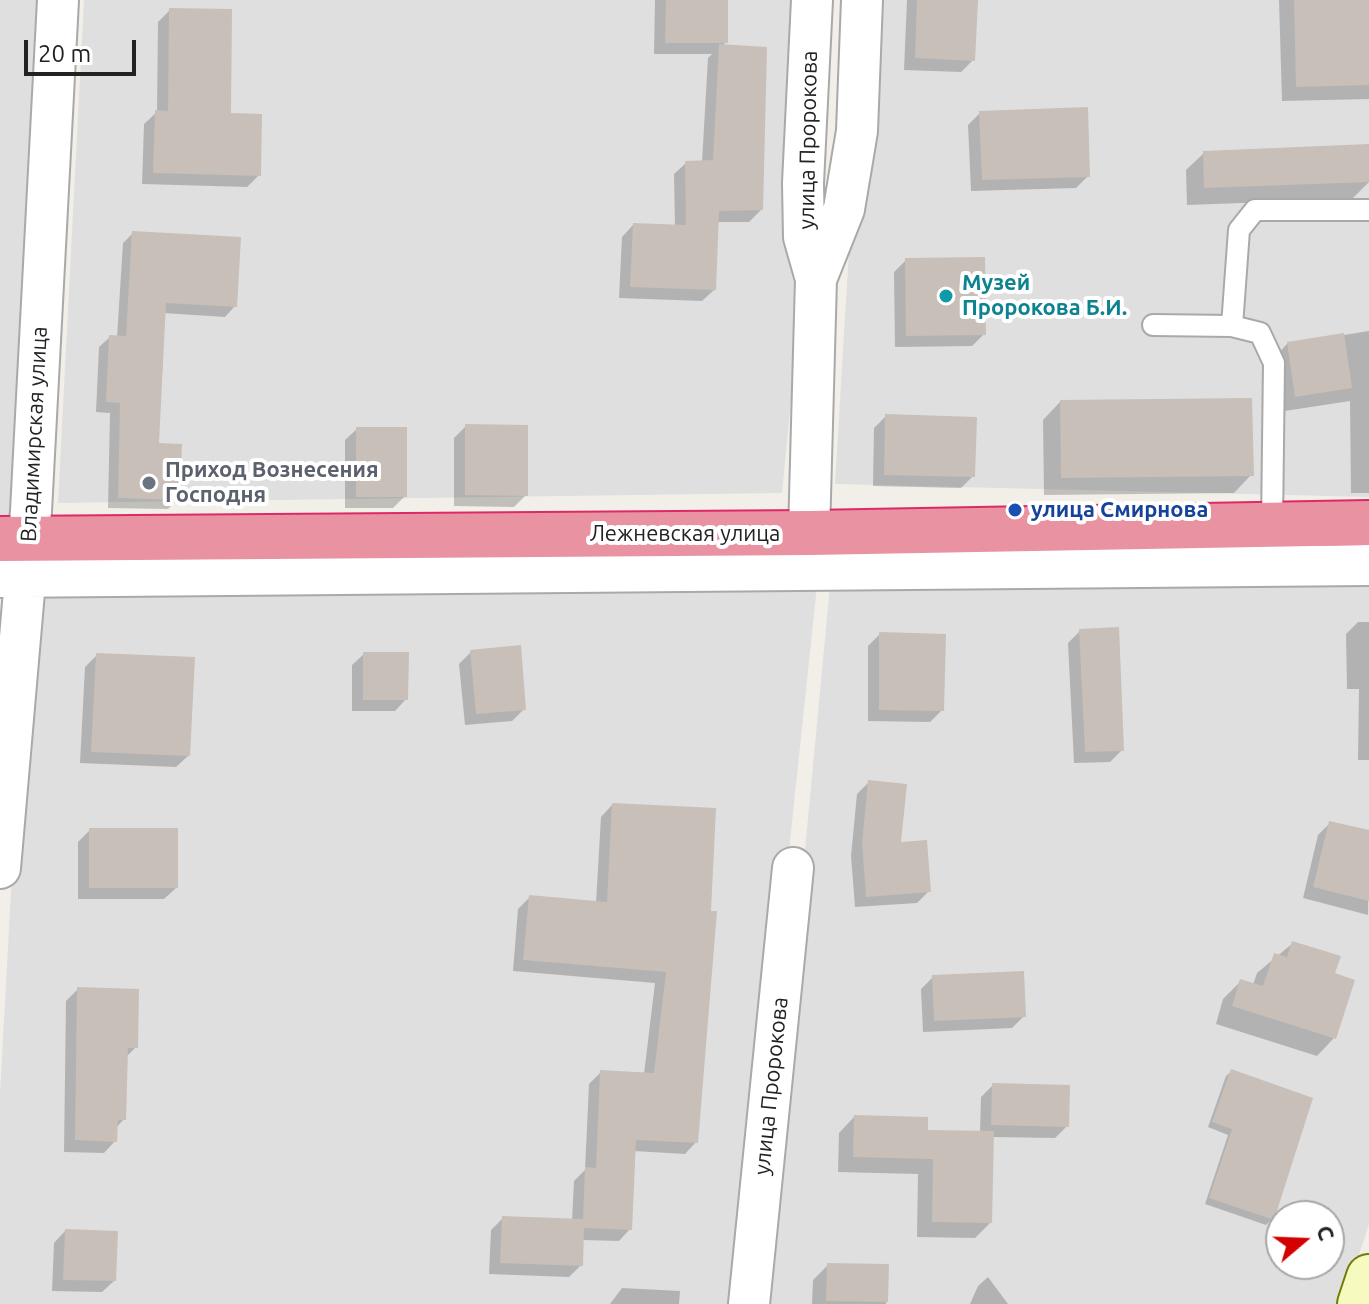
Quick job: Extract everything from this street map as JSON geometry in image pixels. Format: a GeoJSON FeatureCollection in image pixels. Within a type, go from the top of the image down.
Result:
{"type":"FeatureCollection","features":[{"type":"Feature","properties":{"kind":"highway","name":"Лежневская улица"},"geometry":{"type":"LineString","coordinates":[[14,558],[809,533],[1369,523]]}},
{"type":"Feature","properties":{"kind":"main road"},"geometry":{"type":"LineString","coordinates":[[1360,1304],[1369,1277]]}},
{"type":"Feature","properties":{"kind":"street","name":"Владимирская улица"},"geometry":{"type":"LineString","coordinates":[[0,868],[14,558],[58,0]]}},
{"type":"Feature","properties":{"kind":"street","name":"улица Пророкова"},"geometry":{"type":"LineString","coordinates":[[809,533],[816,279],[804,237],[803,183],[812,0]]}},
{"type":"Feature","properties":{"kind":"street","name":"улица Пророкова"},"geometry":{"type":"LineString","coordinates":[[816,279],[844,209],[857,131],[862,0]]}},
{"type":"Feature","properties":{"kind":"street","name":"Лежневская улица"},"geometry":{"type":"LineString","coordinates":[[14,558],[1369,565]]}},
{"type":"Feature","properties":{"kind":"street","name":"улица Пророкова"},"geometry":{"type":"LineString","coordinates":[[749,1304],[793,868]]}},
{"type":"Feature","properties":{"kind":"lane"},"geometry":{"type":"LineString","coordinates":[[1232,326],[1239,230],[1255,210],[1369,210]]}},
{"type":"Feature","properties":{"kind":"lane"},"geometry":{"type":"LineString","coordinates":[[1153,325],[1232,326],[1260,333],[1274,363],[1272,525]]}},
{"type":"Feature","properties":{"kind":"shaded area"},"geometry":{"type":"Polygon","coordinates":[[[0,0],[45,0],[14,517],[0,517],[0,0]]]}},
{"type":"Feature","properties":{"kind":"shaded area"},"geometry":{"type":"Polygon","coordinates":[[[84,0],[830,0],[782,493],[58,503],[84,0]]]}},
{"type":"Feature","properties":{"kind":"shaded area"},"geometry":{"type":"Polygon","coordinates":[[[864,0],[1369,0],[1369,497],[835,484],[864,0]]]}},
{"type":"Feature","properties":{"kind":"shaded area"},"geometry":{"type":"Polygon","coordinates":[[[817,586],[741,1304],[0,1304],[0,1094],[27,597],[817,586]]]}},
{"type":"Feature","properties":{"kind":"shaded area"},"geometry":{"type":"Polygon","coordinates":[[[830,586],[1369,586],[1369,1224],[1343,1304],[762,1304],[830,586]]]}},
{"type":"Feature","properties":{"kind":"building"},"geometry":{"type":"Polygon","coordinates":[[[666,0],[728,0],[728,43],[665,43],[666,0]]]}},
{"type":"Feature","properties":{"kind":"building"},"geometry":{"type":"Polygon","coordinates":[[[917,0],[978,0],[975,61],[915,58],[917,0]]]}},
{"type":"Feature","properties":{"kind":"building"},"geometry":{"type":"Polygon","coordinates":[[[1294,0],[1369,0],[1369,85],[1296,87],[1294,0]]]}},
{"type":"Feature","properties":{"kind":"building"},"geometry":{"type":"Polygon","coordinates":[[[169,8],[232,9],[231,113],[262,114],[261,176],[153,173],[155,110],[168,111],[169,8]]]}},
{"type":"Feature","properties":{"kind":"building"},"geometry":{"type":"Polygon","coordinates":[[[719,44],[767,47],[763,210],[719,211],[716,290],[630,287],[633,223],[686,225],[685,161],[713,160],[719,44]]]}},
{"type":"Feature","properties":{"kind":"building"},"geometry":{"type":"Polygon","coordinates":[[[1088,107],[1090,177],[982,180],[979,111],[1088,107]]]}},
{"type":"Feature","properties":{"kind":"building"},"geometry":{"type":"Polygon","coordinates":[[[1369,144],[1369,182],[1204,188],[1203,151],[1369,144]]]}},
{"type":"Feature","properties":{"kind":"building"},"geometry":{"type":"Polygon","coordinates":[[[132,231],[241,237],[237,307],[166,303],[159,443],[182,444],[180,500],[118,498],[120,403],[106,402],[109,335],[126,336],[132,231]]]}},
{"type":"Feature","properties":{"kind":"building","name":"Музей Пророкова Б.И."},"geometry":{"type":"Polygon","coordinates":[[[985,257],[986,335],[906,336],[905,258],[985,257]]]}},
{"type":"Feature","properties":{"kind":"building"},"geometry":{"type":"Polygon","coordinates":[[[1344,333],[1352,388],[1295,397],[1287,342],[1344,333]]]}},
{"type":"Feature","properties":{"kind":"building"},"geometry":{"type":"Polygon","coordinates":[[[1252,398],[1254,476],[1061,478],[1060,400],[1252,398]]]}},
{"type":"Feature","properties":{"kind":"building"},"geometry":{"type":"Polygon","coordinates":[[[885,414],[977,417],[975,477],[884,475],[885,414]]]}},
{"type":"Feature","properties":{"kind":"building"},"geometry":{"type":"Polygon","coordinates":[[[465,424],[528,425],[528,496],[465,495],[465,424]]]}},
{"type":"Feature","properties":{"kind":"building"},"geometry":{"type":"Polygon","coordinates":[[[356,427],[407,427],[407,497],[356,497],[356,427]]]}},
{"type":"Feature","properties":{"kind":"building"},"geometry":{"type":"Polygon","coordinates":[[[1119,627],[1124,751],[1085,752],[1079,629],[1119,627]]]}},
{"type":"Feature","properties":{"kind":"building"},"geometry":{"type":"Polygon","coordinates":[[[879,632],[946,634],[944,711],[879,710],[879,632]]]}},
{"type":"Feature","properties":{"kind":"building"},"geometry":{"type":"Polygon","coordinates":[[[521,645],[526,710],[476,714],[470,650],[521,645]]]}},
{"type":"Feature","properties":{"kind":"building"},"geometry":{"type":"Polygon","coordinates":[[[363,652],[409,652],[408,700],[363,700],[363,652]]]}},
{"type":"Feature","properties":{"kind":"building"},"geometry":{"type":"Polygon","coordinates":[[[96,653],[195,657],[190,756],[91,752],[96,653]]]}},
{"type":"Feature","properties":{"kind":"building"},"geometry":{"type":"Polygon","coordinates":[[[868,780],[907,784],[901,842],[927,840],[931,892],[866,897],[862,843],[868,780]]]}},
{"type":"Feature","properties":{"kind":"building"},"geometry":{"type":"Polygon","coordinates":[[[612,803],[716,808],[711,911],[717,911],[698,1143],[636,1140],[632,1230],[584,1228],[583,1266],[500,1263],[502,1216],[583,1219],[585,1167],[596,1168],[600,1070],[654,1073],[666,972],[523,960],[529,895],[607,902],[612,803]]]}},
{"type":"Feature","properties":{"kind":"building"},"geometry":{"type":"Polygon","coordinates":[[[1329,821],[1369,830],[1369,901],[1313,887],[1329,821]]]}},
{"type":"Feature","properties":{"kind":"building"},"geometry":{"type":"Polygon","coordinates":[[[89,828],[178,828],[178,888],[89,888],[89,828]]]}},
{"type":"Feature","properties":{"kind":"building"},"geometry":{"type":"Polygon","coordinates":[[[1292,941],[1341,956],[1335,973],[1355,980],[1336,1039],[1232,1006],[1240,979],[1263,986],[1274,953],[1287,957],[1292,941]]]}},
{"type":"Feature","properties":{"kind":"building"},"geometry":{"type":"Polygon","coordinates":[[[1024,971],[1026,1017],[934,1021],[932,975],[1024,971]]]}},
{"type":"Feature","properties":{"kind":"building"},"geometry":{"type":"Polygon","coordinates":[[[77,987],[139,989],[138,1048],[128,1048],[126,1120],[118,1120],[117,1142],[75,1140],[77,987]]]}},
{"type":"Feature","properties":{"kind":"building"},"geometry":{"type":"Polygon","coordinates":[[[1231,1069],[1313,1098],[1280,1200],[1265,1200],[1265,1217],[1209,1198],[1232,1129],[1212,1122],[1231,1069]]]}},
{"type":"Feature","properties":{"kind":"building"},"geometry":{"type":"Polygon","coordinates":[[[992,1083],[1070,1085],[1069,1127],[991,1125],[992,1083]]]}},
{"type":"Feature","properties":{"kind":"building"},"geometry":{"type":"Polygon","coordinates":[[[854,1115],[928,1117],[928,1130],[994,1131],[992,1223],[932,1222],[933,1159],[853,1157],[854,1115]]]}},
{"type":"Feature","properties":{"kind":"building"},"geometry":{"type":"Polygon","coordinates":[[[65,1229],[118,1231],[116,1281],[63,1280],[65,1229]]]}},
{"type":"Feature","properties":{"kind":"building"},"geometry":{"type":"Polygon","coordinates":[[[827,1263],[889,1264],[888,1302],[826,1301],[827,1263]]]}},
{"type":"Feature","properties":{"kind":"place","name":"Музей Пророкова Б.И."},"geometry":{"type":"Point","coordinates":[946,296]}},
{"type":"Feature","properties":{"kind":"place","name":"Приход Вознесения Господня"},"geometry":{"type":"Point","coordinates":[149,483]}},
{"type":"Feature","properties":{"kind":"place","name":"улица Смирнова"},"geometry":{"type":"Point","coordinates":[1015,510]}}]}
